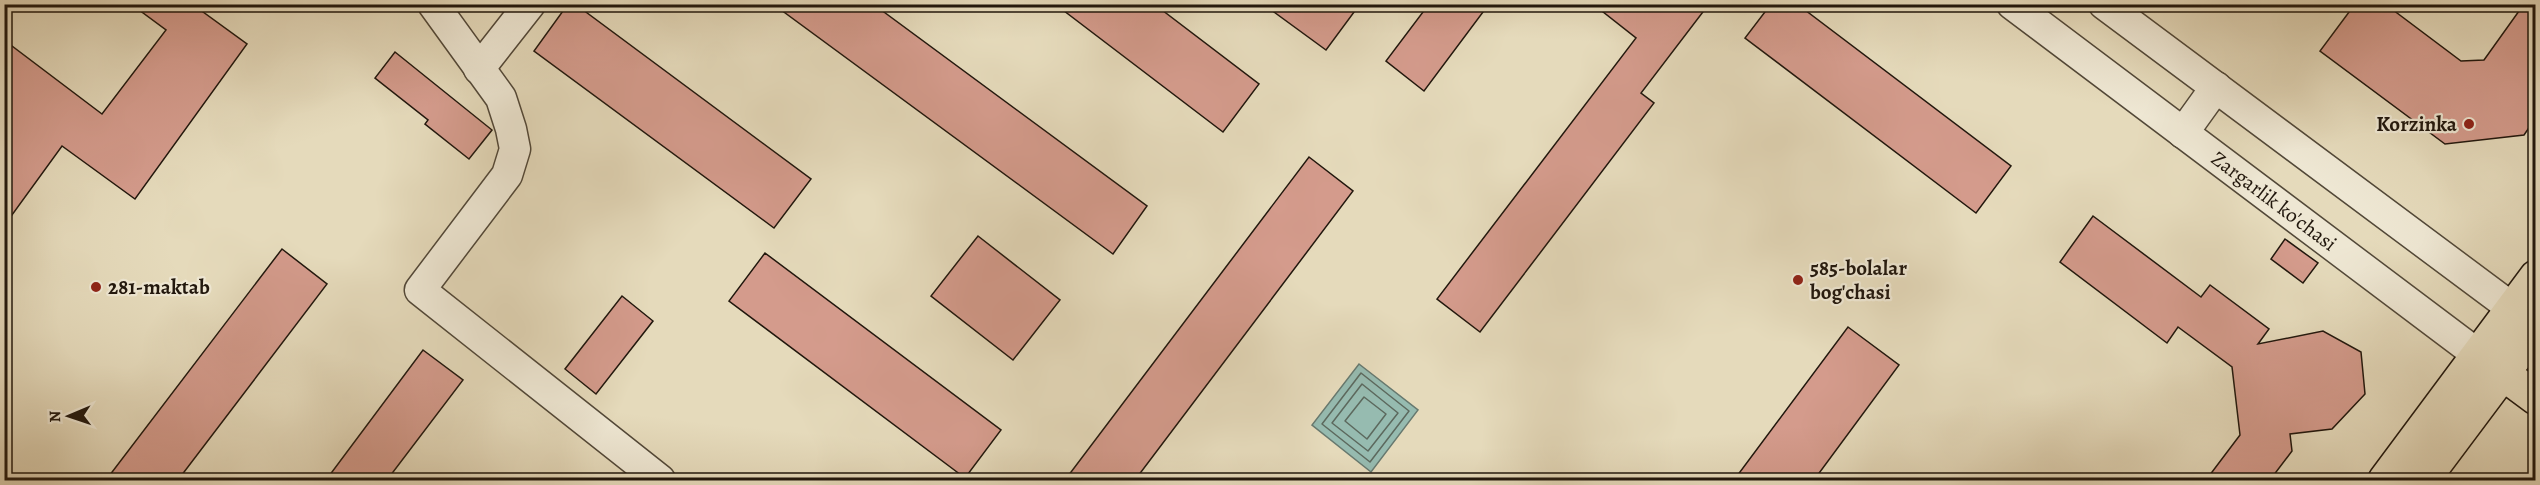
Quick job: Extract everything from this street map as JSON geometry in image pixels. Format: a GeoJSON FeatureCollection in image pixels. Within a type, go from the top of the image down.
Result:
{"type":"FeatureCollection","features":[{"type":"Feature","properties":{"kind":"main road"},"geometry":{"type":"LineString","coordinates":[[2385,480],[2528,321],[2535,277]]}},
{"type":"Feature","properties":{"kind":"main road"},"geometry":{"type":"LineString","coordinates":[[2423,480],[2490,364]]}},
{"type":"Feature","properties":{"kind":"main road","name":"Zargarlik ko'chasi"},"geometry":{"type":"LineString","coordinates":[[2490,364],[2535,398]]}},
{"type":"Feature","properties":{"kind":"street"},"geometry":{"type":"LineString","coordinates":[[432,4],[501,98],[515,149],[507,175],[420,290],[660,480]]}},
{"type":"Feature","properties":{"kind":"street"},"geometry":{"type":"LineString","coordinates":[[479,69],[530,4]]}},
{"type":"Feature","properties":{"kind":"street","name":"Zargarlik ko'chasi"},"geometry":{"type":"LineString","coordinates":[[2013,4],[2490,364]]}},
{"type":"Feature","properties":{"kind":"street"},"geometry":{"type":"LineString","coordinates":[[2104,4],[2528,321]]}},
{"type":"Feature","properties":{"kind":"street"},"geometry":{"type":"LineString","coordinates":[[2183,133],[2216,87]]}},
{"type":"Feature","properties":{"kind":"water"},"geometry":{"type":"Polygon","coordinates":[[[1359,364],[1418,410],[1371,472],[1312,425],[1359,364]]]}},
{"type":"Feature","properties":{"kind":"building"},"geometry":{"type":"Polygon","coordinates":[[[131,4],[192,4],[247,44],[135,199],[62,146],[4,226],[4,40],[102,114],[166,30],[131,4]]]}},
{"type":"Feature","properties":{"kind":"building"},"geometry":{"type":"Polygon","coordinates":[[[568,4],[575,4],[811,179],[774,228],[534,51],[568,4]]]}},
{"type":"Feature","properties":{"kind":"building"},"geometry":{"type":"Polygon","coordinates":[[[773,4],[873,4],[1147,206],[1113,254],[773,4]]]}},
{"type":"Feature","properties":{"kind":"building"},"geometry":{"type":"Polygon","coordinates":[[[1055,4],[1154,4],[1259,84],[1223,132],[1055,4]]]}},
{"type":"Feature","properties":{"kind":"building"},"geometry":{"type":"Polygon","coordinates":[[[1263,4],[1360,4],[1326,50],[1263,4]]]}},
{"type":"Feature","properties":{"kind":"building"},"geometry":{"type":"Polygon","coordinates":[[[1429,4],[1489,4],[1424,91],[1386,61],[1429,4]]]}},
{"type":"Feature","properties":{"kind":"building"},"geometry":{"type":"Polygon","coordinates":[[[1593,4],[1709,4],[1641,93],[1654,103],[1480,332],[1437,299],[1636,38],[1593,4]]]}},
{"type":"Feature","properties":{"kind":"building"},"geometry":{"type":"Polygon","coordinates":[[[1771,4],[1797,4],[2011,166],[1976,213],[1745,38],[1771,4]]]}},
{"type":"Feature","properties":{"kind":"building"},"geometry":{"type":"Polygon","coordinates":[[[2355,4],[2385,4],[2461,61],[2484,60],[2524,4],[2535,4],[2535,119],[2524,135],[2445,144],[2320,51],[2355,4]]]}},
{"type":"Feature","properties":{"kind":"building"},"geometry":{"type":"Polygon","coordinates":[[[395,52],[492,130],[469,159],[425,124],[428,120],[375,78],[395,52]]]}},
{"type":"Feature","properties":{"kind":"building"},"geometry":{"type":"Polygon","coordinates":[[[1309,157],[1353,191],[1135,480],[1065,480],[1309,157]]]}},
{"type":"Feature","properties":{"kind":"building"},"geometry":{"type":"Polygon","coordinates":[[[2093,216],[2201,297],[2210,285],[2269,329],[2258,344],[2323,331],[2361,352],[2365,394],[2332,429],[2290,434],[2292,451],[2270,480],[2206,480],[2240,435],[2232,367],[2178,327],[2167,343],[2060,262],[2093,216]]]}},
{"type":"Feature","properties":{"kind":"building"},"geometry":{"type":"Polygon","coordinates":[[[978,236],[1060,300],[1013,360],[931,296],[978,236]]]}},
{"type":"Feature","properties":{"kind":"building"},"geometry":{"type":"Polygon","coordinates":[[[2285,239],[2318,263],[2303,283],[2271,259],[2285,239]]]}},
{"type":"Feature","properties":{"kind":"building"},"geometry":{"type":"Polygon","coordinates":[[[282,249],[327,284],[178,480],[106,480],[282,249]]]}},
{"type":"Feature","properties":{"kind":"building"},"geometry":{"type":"Polygon","coordinates":[[[765,253],[1001,430],[965,478],[729,301],[765,253]]]}},
{"type":"Feature","properties":{"kind":"building"},"geometry":{"type":"Polygon","coordinates":[[[622,296],[653,321],[596,394],[565,369],[622,296]]]}},
{"type":"Feature","properties":{"kind":"building"},"geometry":{"type":"Polygon","coordinates":[[[1848,327],[1899,365],[1814,480],[1734,480],[1848,327]]]}},
{"type":"Feature","properties":{"kind":"building"},"geometry":{"type":"Polygon","coordinates":[[[423,350],[463,380],[387,480],[326,480],[423,350]]]}},
{"type":"Feature","properties":{"kind":"place","name":"Korzinka"},"geometry":{"type":"Point","coordinates":[2469,124]}},
{"type":"Feature","properties":{"kind":"place","name":"585-bolalar bog'chasi"},"geometry":{"type":"Point","coordinates":[1798,280]}},
{"type":"Feature","properties":{"kind":"place","name":"281-maktab"},"geometry":{"type":"Point","coordinates":[96,287]}}]}
